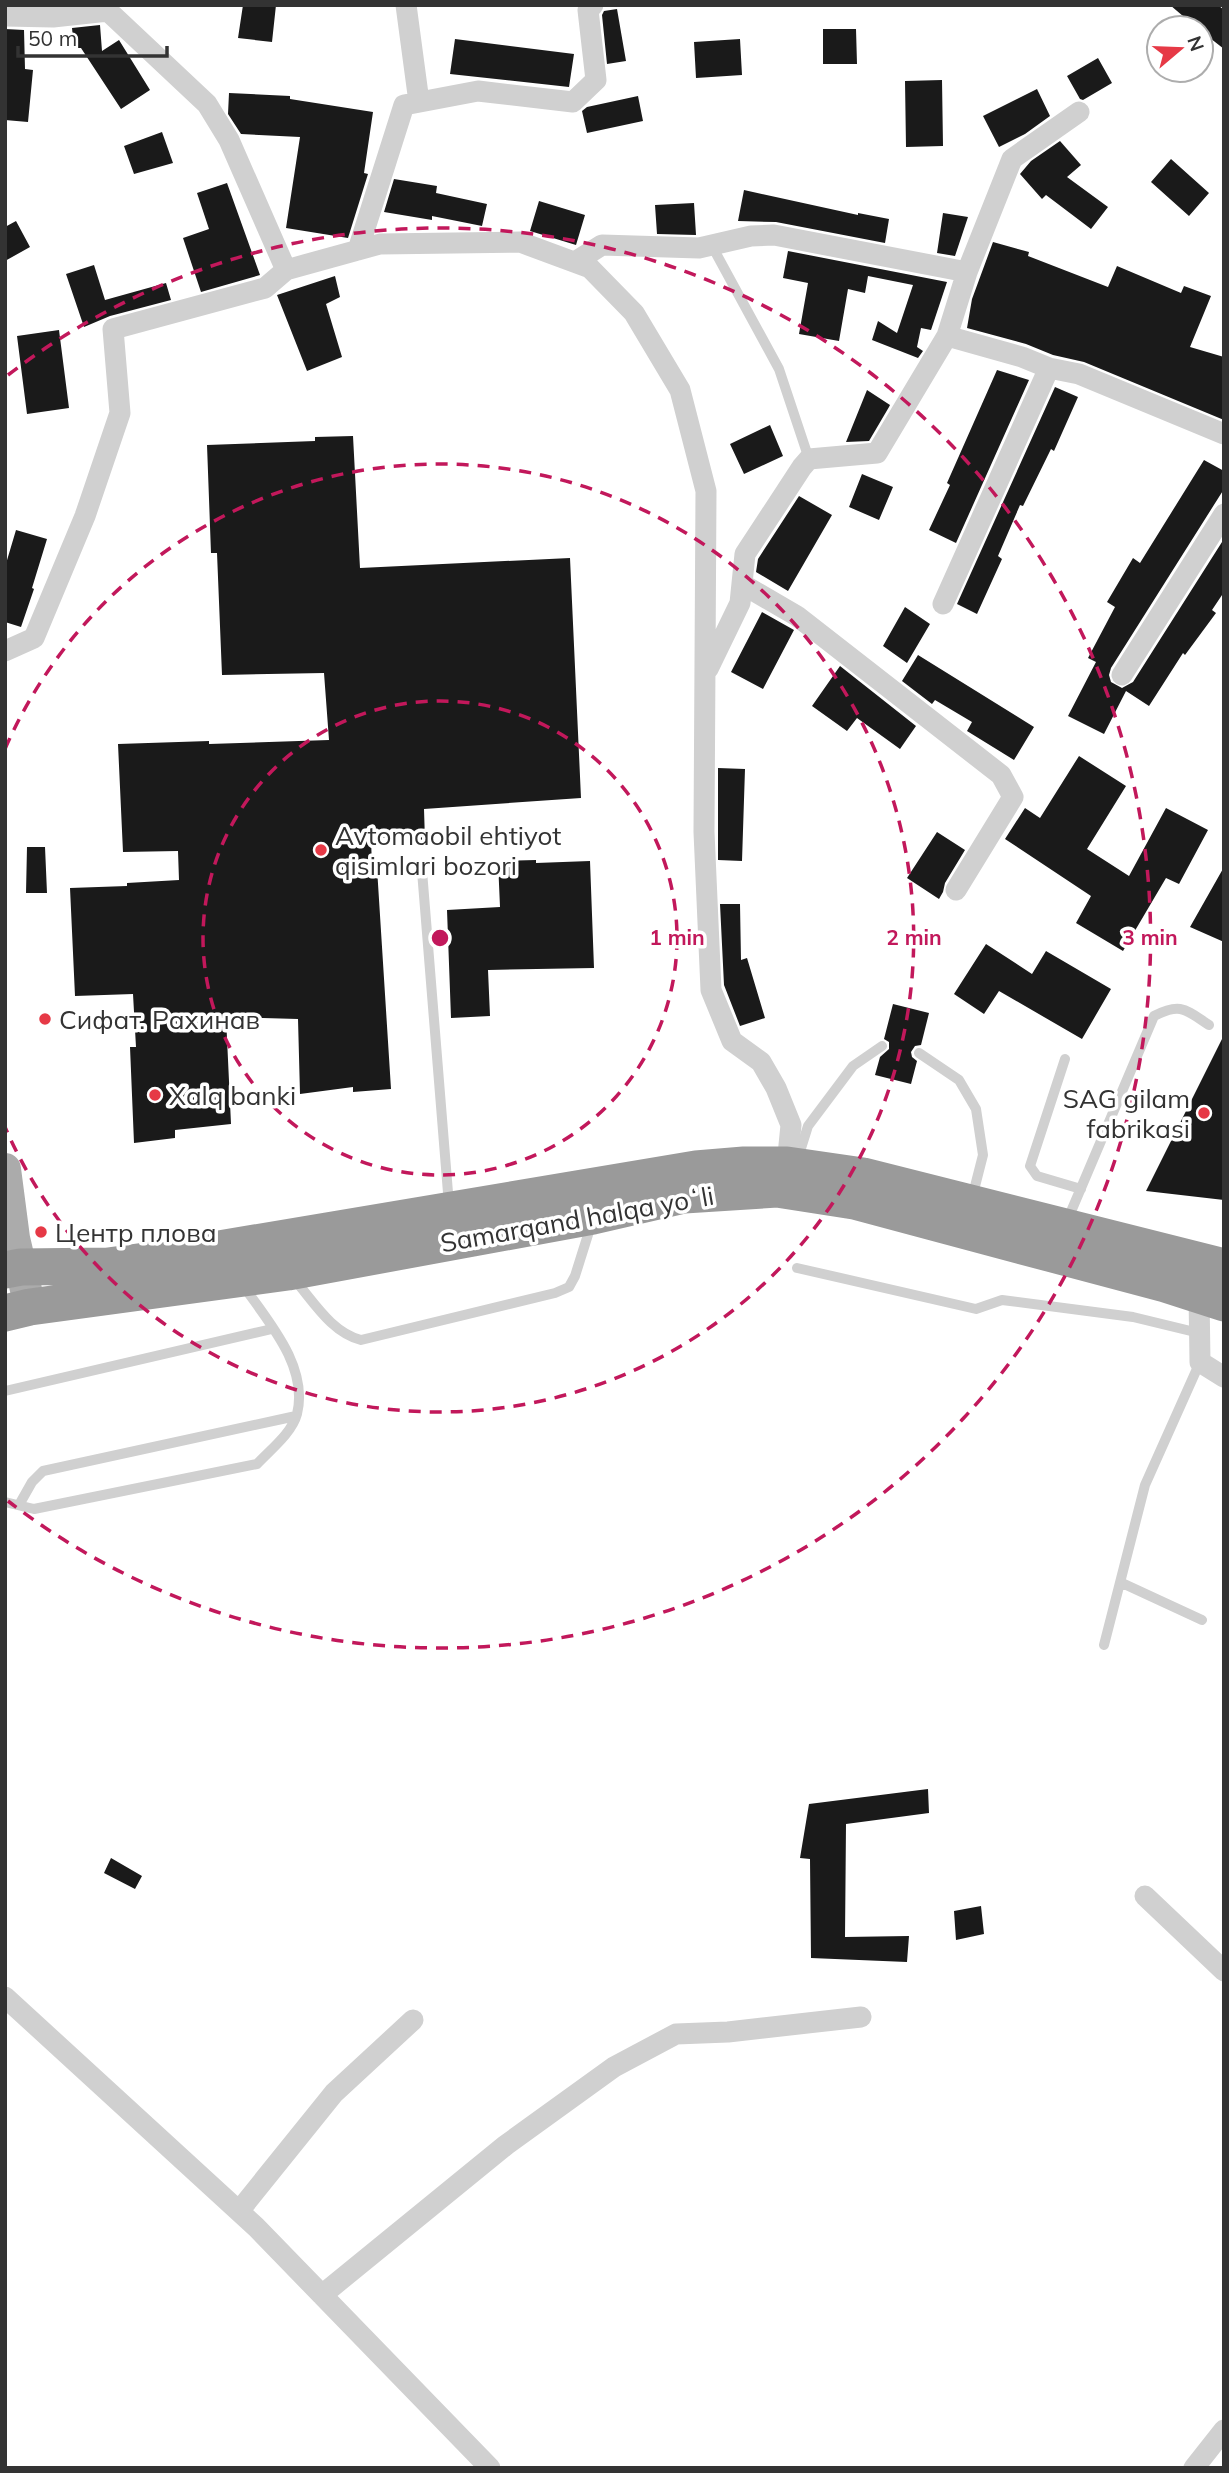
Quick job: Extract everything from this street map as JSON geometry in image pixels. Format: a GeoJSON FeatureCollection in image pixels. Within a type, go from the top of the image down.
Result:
{"type":"FeatureCollection","features":[{"type":"Feature","properties":{"kind":"highway","name":"Samarqand halqa yoʻli"},"geometry":{"type":"LineString","coordinates":[[13,1268],[108,1266],[696,1170],[744,1165],[791,1166],[863,1177],[1065,1227],[1191,1284]]}},
{"type":"Feature","properties":{"kind":"highway","name":"Samarqand halqa yoʻli"},"geometry":{"type":"LineString","coordinates":[[18,1310],[288,1272],[593,1216],[684,1195],[777,1189],[854,1201],[1191,1284],[1224,1267]]}},
{"type":"Feature","properties":{"kind":"main road"},"geometry":{"type":"LineString","coordinates":[[5,1169],[14,1238],[13,1268],[18,1310]]}},
{"type":"Feature","properties":{"kind":"street"},"geometry":{"type":"LineString","coordinates":[[406,5],[419,102]]}},
{"type":"Feature","properties":{"kind":"street"},"geometry":{"type":"LineString","coordinates":[[358,250],[404,105],[478,91],[573,102],[596,80],[588,10],[593,5]]}},
{"type":"Feature","properties":{"kind":"street"},"geometry":{"type":"LineString","coordinates":[[5,16],[53,17],[108,8],[206,104],[229,140],[286,270]]}},
{"type":"Feature","properties":{"kind":"street"},"geometry":{"type":"LineString","coordinates":[[705,676],[740,603],[746,554],[802,467],[809,459],[877,453],[947,335],[967,272],[1012,159],[1079,112]]}},
{"type":"Feature","properties":{"kind":"street"},"geometry":{"type":"LineString","coordinates":[[575,262],[602,246],[699,248],[751,236],[774,235],[967,272]]}},
{"type":"Feature","properties":{"kind":"street"},"geometry":{"type":"LineString","coordinates":[[5,652],[34,638],[85,516],[120,413],[114,329],[265,288],[286,270],[380,244],[520,242],[590,268],[634,313],[680,390],[706,491],[704,832],[711,990],[732,1041],[761,1062],[776,1088],[791,1125],[791,1166]]}},
{"type":"Feature","properties":{"kind":"street"},"geometry":{"type":"LineString","coordinates":[[947,335],[1022,357],[1049,368],[1079,374],[1224,434]]}},
{"type":"Feature","properties":{"kind":"street"},"geometry":{"type":"LineString","coordinates":[[943,604],[1049,368]]}},
{"type":"Feature","properties":{"kind":"street"},"geometry":{"type":"LineString","coordinates":[[1122,675],[1224,514]]}},
{"type":"Feature","properties":{"kind":"street"},"geometry":{"type":"LineString","coordinates":[[742,584],[797,616],[1001,775],[1013,797],[956,890]]}},
{"type":"Feature","properties":{"kind":"street"},"geometry":{"type":"LineString","coordinates":[[1191,1284],[1199,1333],[1200,1362],[1224,1377]]}},
{"type":"Feature","properties":{"kind":"street"},"geometry":{"type":"LineString","coordinates":[[1145,1896],[1224,1971]]}},
{"type":"Feature","properties":{"kind":"street"},"geometry":{"type":"LineString","coordinates":[[5,1997],[239,2211],[491,2468]]}},
{"type":"Feature","properties":{"kind":"street"},"geometry":{"type":"LineString","coordinates":[[322,2295],[506,2145],[614,2067],[676,2034],[728,2032],[861,2017]]}},
{"type":"Feature","properties":{"kind":"street"},"geometry":{"type":"LineString","coordinates":[[239,2211],[334,2093],[413,2020]]}},
{"type":"Feature","properties":{"kind":"street"},"geometry":{"type":"LineString","coordinates":[[1194,2468],[1224,2430]]}},
{"type":"Feature","properties":{"kind":"lane"},"geometry":{"type":"LineString","coordinates":[[712,246],[779,369],[809,459]]}},
{"type":"Feature","properties":{"kind":"lane"},"geometry":{"type":"LineString","coordinates":[[422,871],[450,1211]]}},
{"type":"Feature","properties":{"kind":"lane"},"geometry":{"type":"LineString","coordinates":[[1065,1227],[1154,1016],[1167,1010],[1183,1008],[1209,1025]]}},
{"type":"Feature","properties":{"kind":"lane"},"geometry":{"type":"LineString","coordinates":[[791,1166],[808,1126],[853,1066],[883,1046]]}},
{"type":"Feature","properties":{"kind":"lane"},"geometry":{"type":"LineString","coordinates":[[919,1053],[960,1080],[976,1109],[983,1154],[970,1204]]}},
{"type":"Feature","properties":{"kind":"lane"},"geometry":{"type":"LineString","coordinates":[[1065,1059],[1030,1166],[1037,1176],[1081,1189]]}},
{"type":"Feature","properties":{"kind":"lane"},"geometry":{"type":"LineString","coordinates":[[288,1272],[335,1328],[347,1337],[361,1340],[555,1293],[569,1287],[575,1276],[593,1216]]}},
{"type":"Feature","properties":{"kind":"lane"},"geometry":{"type":"LineString","coordinates":[[797,1268],[976,1309],[1002,1300],[1133,1317],[1199,1333]]}},
{"type":"Feature","properties":{"kind":"lane"},"geometry":{"type":"LineString","coordinates":[[5,1502],[34,1508],[257,1464],[281,1438],[296,1416],[300,1386],[284,1347],[239,1279]]}},
{"type":"Feature","properties":{"kind":"lane"},"geometry":{"type":"LineString","coordinates":[[5,1391],[272,1329]]}},
{"type":"Feature","properties":{"kind":"lane"},"geometry":{"type":"LineString","coordinates":[[1104,1645],[1146,1485],[1200,1362]]}},
{"type":"Feature","properties":{"kind":"lane"},"geometry":{"type":"LineString","coordinates":[[19,1505],[32,1482],[43,1471],[296,1416]]}},
{"type":"Feature","properties":{"kind":"lane"},"geometry":{"type":"LineString","coordinates":[[1122,1583],[1202,1620]]}},
{"type":"Feature","properties":{"kind":"building"},"geometry":{"type":"Polygon","coordinates":[[[243,5],[276,5],[272,42],[238,38],[243,5]]]}},
{"type":"Feature","properties":{"kind":"building"},"geometry":{"type":"Polygon","coordinates":[[[1170,5],[1218,5],[1224,10],[1224,49],[1215,42],[1215,14],[1181,14],[1170,5]]]}},
{"type":"Feature","properties":{"kind":"building"},"geometry":{"type":"Polygon","coordinates":[[[617,9],[626,61],[607,64],[602,15],[604,11],[617,9]]]}},
{"type":"Feature","properties":{"kind":"building"},"geometry":{"type":"Polygon","coordinates":[[[100,25],[102,51],[119,40],[150,90],[121,109],[81,48],[74,48],[72,28],[100,25]]]}},
{"type":"Feature","properties":{"kind":"building"},"geometry":{"type":"Polygon","coordinates":[[[5,29],[24,30],[25,69],[33,70],[28,122],[5,120],[5,29]]]}},
{"type":"Feature","properties":{"kind":"building"},"geometry":{"type":"Polygon","coordinates":[[[823,29],[856,29],[857,64],[823,64],[823,29]]]}},
{"type":"Feature","properties":{"kind":"building"},"geometry":{"type":"Polygon","coordinates":[[[455,39],[574,54],[569,87],[450,74],[455,39]]]}},
{"type":"Feature","properties":{"kind":"building"},"geometry":{"type":"Polygon","coordinates":[[[740,39],[742,75],[696,78],[694,42],[740,39]]]}},
{"type":"Feature","properties":{"kind":"building"},"geometry":{"type":"Polygon","coordinates":[[[1098,58],[1112,83],[1083,100],[1080,99],[1067,76],[1098,58]]]}},
{"type":"Feature","properties":{"kind":"building"},"geometry":{"type":"Polygon","coordinates":[[[942,80],[943,146],[906,147],[905,81],[942,80]]]}},
{"type":"Feature","properties":{"kind":"building"},"geometry":{"type":"Polygon","coordinates":[[[1037,89],[1050,116],[1025,134],[999,147],[983,116],[1037,89]]]}},
{"type":"Feature","properties":{"kind":"building"},"geometry":{"type":"Polygon","coordinates":[[[229,93],[290,96],[290,99],[373,112],[364,173],[368,174],[348,238],[286,228],[300,137],[241,134],[228,114],[229,93]]]}},
{"type":"Feature","properties":{"kind":"building"},"geometry":{"type":"Polygon","coordinates":[[[638,96],[643,121],[587,133],[582,111],[587,107],[638,96]]]}},
{"type":"Feature","properties":{"kind":"building"},"geometry":{"type":"Polygon","coordinates":[[[162,132],[173,163],[134,174],[124,146],[162,132]]]}},
{"type":"Feature","properties":{"kind":"building"},"geometry":{"type":"Polygon","coordinates":[[[1060,141],[1081,165],[1067,177],[1108,207],[1091,229],[1046,195],[1042,199],[1020,174],[1031,161],[1060,141]]]}},
{"type":"Feature","properties":{"kind":"building"},"geometry":{"type":"Polygon","coordinates":[[[1171,159],[1209,193],[1189,216],[1151,182],[1171,159]]]}},
{"type":"Feature","properties":{"kind":"building"},"geometry":{"type":"Polygon","coordinates":[[[394,179],[437,186],[436,193],[487,204],[482,226],[432,216],[432,220],[384,212],[394,179]]]}},
{"type":"Feature","properties":{"kind":"building"},"geometry":{"type":"Polygon","coordinates":[[[227,183],[260,275],[201,292],[183,238],[209,229],[197,193],[227,183]]]}},
{"type":"Feature","properties":{"kind":"building"},"geometry":{"type":"Polygon","coordinates":[[[744,190],[858,215],[889,219],[885,243],[776,222],[738,221],[744,190]]]}},
{"type":"Feature","properties":{"kind":"building"},"geometry":{"type":"Polygon","coordinates":[[[539,201],[585,215],[576,245],[530,231],[539,201]]]}},
{"type":"Feature","properties":{"kind":"building"},"geometry":{"type":"Polygon","coordinates":[[[694,203],[696,235],[657,234],[655,205],[694,203]]]}},
{"type":"Feature","properties":{"kind":"building"},"geometry":{"type":"Polygon","coordinates":[[[943,213],[968,217],[955,256],[937,253],[943,213]]]}},
{"type":"Feature","properties":{"kind":"building"},"geometry":{"type":"Polygon","coordinates":[[[16,221],[30,247],[5,261],[5,227],[16,221]]]}},
{"type":"Feature","properties":{"kind":"building"},"geometry":{"type":"Polygon","coordinates":[[[993,242],[1029,252],[1028,256],[1108,287],[1117,266],[1181,293],[1184,286],[1211,296],[1190,347],[1224,357],[1224,420],[1084,362],[967,328],[972,299],[993,242]]]}},
{"type":"Feature","properties":{"kind":"building"},"geometry":{"type":"Polygon","coordinates":[[[788,251],[947,282],[931,330],[921,328],[917,347],[923,351],[918,358],[872,340],[878,321],[897,333],[913,285],[868,276],[865,293],[848,289],[839,341],[799,334],[808,283],[783,278],[788,251]]]}},
{"type":"Feature","properties":{"kind":"building"},"geometry":{"type":"Polygon","coordinates":[[[94,265],[105,300],[166,283],[171,300],[110,316],[84,327],[66,274],[94,265]]]}},
{"type":"Feature","properties":{"kind":"building"},"geometry":{"type":"Polygon","coordinates":[[[335,276],[340,297],[326,304],[342,357],[307,371],[277,295],[335,276]]]}},
{"type":"Feature","properties":{"kind":"building"},"geometry":{"type":"Polygon","coordinates":[[[59,330],[69,408],[27,414],[17,336],[59,330]]]}},
{"type":"Feature","properties":{"kind":"building"},"geometry":{"type":"Polygon","coordinates":[[[997,370],[1029,380],[956,543],[929,530],[997,370]]]}},
{"type":"Feature","properties":{"kind":"building"},"geometry":{"type":"Polygon","coordinates":[[[1055,387],[1078,397],[1054,451],[1051,449],[1023,506],[1020,505],[998,556],[1002,559],[977,614],[957,604],[1055,387]]]}},
{"type":"Feature","properties":{"kind":"building"},"geometry":{"type":"Polygon","coordinates":[[[867,390],[890,405],[869,441],[846,442],[867,390]]]}},
{"type":"Feature","properties":{"kind":"building"},"geometry":{"type":"Polygon","coordinates":[[[770,425],[783,456],[744,474],[730,444],[770,425]]]}},
{"type":"Feature","properties":{"kind":"building"},"geometry":{"type":"Polygon","coordinates":[[[353,436],[360,568],[570,558],[581,798],[424,809],[425,841],[371,837],[372,869],[377,868],[391,1089],[353,1092],[353,1087],[300,1094],[298,1019],[226,1017],[231,1124],[175,1130],[175,1138],[134,1143],[130,1047],[136,1047],[133,994],[75,996],[70,888],[127,886],[127,883],[179,880],[178,851],[123,852],[118,744],[329,740],[324,673],[222,675],[217,553],[211,553],[207,445],[315,441],[315,437],[353,436]]]}},
{"type":"Feature","properties":{"kind":"building"},"geometry":{"type":"Polygon","coordinates":[[[1204,460],[1224,471],[1224,489],[1111,668],[1111,682],[1122,688],[1133,682],[1222,542],[1224,592],[1212,610],[1216,613],[1185,655],[1183,653],[1149,706],[1126,691],[1104,734],[1068,716],[1096,662],[1088,658],[1115,607],[1107,602],[1133,558],[1140,563],[1204,460]]]}},
{"type":"Feature","properties":{"kind":"building"},"geometry":{"type":"Polygon","coordinates":[[[862,474],[893,487],[879,520],[849,507],[862,474]]]}},
{"type":"Feature","properties":{"kind":"building"},"geometry":{"type":"Polygon","coordinates":[[[799,496],[832,515],[788,591],[756,572],[758,559],[799,496]]]}},
{"type":"Feature","properties":{"kind":"building"},"geometry":{"type":"Polygon","coordinates":[[[16,530],[47,539],[21,627],[5,622],[5,567],[16,530]]]}},
{"type":"Feature","properties":{"kind":"building"},"geometry":{"type":"Polygon","coordinates":[[[905,607],[930,624],[907,663],[883,646],[905,607]]]}},
{"type":"Feature","properties":{"kind":"building"},"geometry":{"type":"Polygon","coordinates":[[[762,612],[794,630],[763,689],[731,672],[762,612]]]}},
{"type":"Feature","properties":{"kind":"building"},"geometry":{"type":"Polygon","coordinates":[[[918,655],[1034,727],[1014,760],[967,731],[972,722],[935,700],[932,704],[902,681],[918,655]]]}},
{"type":"Feature","properties":{"kind":"building"},"geometry":{"type":"Polygon","coordinates":[[[840,666],[916,726],[900,749],[857,718],[847,731],[812,706],[840,666]]]}},
{"type":"Feature","properties":{"kind":"building"},"geometry":{"type":"Polygon","coordinates":[[[1079,756],[1126,786],[1087,849],[1129,876],[1166,808],[1208,830],[1179,884],[1166,878],[1123,951],[1076,923],[1091,896],[1005,839],[1025,808],[1040,818],[1079,756]]]}},
{"type":"Feature","properties":{"kind":"building"},"geometry":{"type":"Polygon","coordinates":[[[718,768],[745,769],[742,861],[718,860],[718,768]]]}},
{"type":"Feature","properties":{"kind":"building"},"geometry":{"type":"Polygon","coordinates":[[[937,832],[965,850],[945,883],[939,899],[907,878],[937,832]]]}},
{"type":"Feature","properties":{"kind":"building"},"geometry":{"type":"Polygon","coordinates":[[[27,847],[45,847],[47,893],[26,893],[27,847]]]}},
{"type":"Feature","properties":{"kind":"building"},"geometry":{"type":"Polygon","coordinates":[[[536,860],[536,863],[590,861],[594,968],[488,970],[490,1016],[451,1018],[447,910],[500,907],[498,861],[536,860]]]}},
{"type":"Feature","properties":{"kind":"building"},"geometry":{"type":"Polygon","coordinates":[[[1224,867],[1224,942],[1190,927],[1224,867]]]}},
{"type":"Feature","properties":{"kind":"building"},"geometry":{"type":"Polygon","coordinates":[[[720,904],[740,904],[741,960],[747,958],[765,1018],[740,1026],[724,985],[720,904]]]}},
{"type":"Feature","properties":{"kind":"building"},"geometry":{"type":"Polygon","coordinates":[[[986,944],[1032,974],[1046,951],[1111,989],[1082,1039],[999,991],[984,1014],[954,994],[986,944]]]}},
{"type":"Feature","properties":{"kind":"building"},"geometry":{"type":"Polygon","coordinates":[[[893,1004],[929,1013],[921,1045],[915,1046],[911,1052],[917,1061],[911,1084],[875,1075],[880,1057],[889,1049],[889,1042],[884,1039],[893,1004]]]}},
{"type":"Feature","properties":{"kind":"building","name":"SAG gilam fabrikasi"},"geometry":{"type":"Polygon","coordinates":[[[1224,1035],[1224,1200],[1146,1191],[1224,1035]]]}},
{"type":"Feature","properties":{"kind":"building"},"geometry":{"type":"Polygon","coordinates":[[[928,1789],[929,1813],[846,1824],[845,1937],[909,1936],[907,1962],[811,1958],[810,1859],[800,1858],[809,1804],[928,1789]]]}},
{"type":"Feature","properties":{"kind":"building"},"geometry":{"type":"Polygon","coordinates":[[[111,1858],[142,1876],[135,1889],[104,1873],[111,1858]]]}},
{"type":"Feature","properties":{"kind":"building"},"geometry":{"type":"Polygon","coordinates":[[[981,1906],[984,1934],[956,1940],[954,1911],[981,1906]]]}},
{"type":"Feature","properties":{"kind":"place","name":"Avtomaobil ehtiyot qisimlari bozori"},"geometry":{"type":"Point","coordinates":[321,850]}},
{"type":"Feature","properties":{"kind":"place","name":"Сифат. Рахинав"},"geometry":{"type":"Point","coordinates":[45,1019]}},
{"type":"Feature","properties":{"kind":"place","name":"Xalq banki"},"geometry":{"type":"Point","coordinates":[155,1095]}},
{"type":"Feature","properties":{"kind":"place","name":"SAG gilam fabrikasi"},"geometry":{"type":"Point","coordinates":[1204,1113]}},
{"type":"Feature","properties":{"kind":"place","name":"Центр плова"},"geometry":{"type":"Point","coordinates":[41,1232]}}]}
